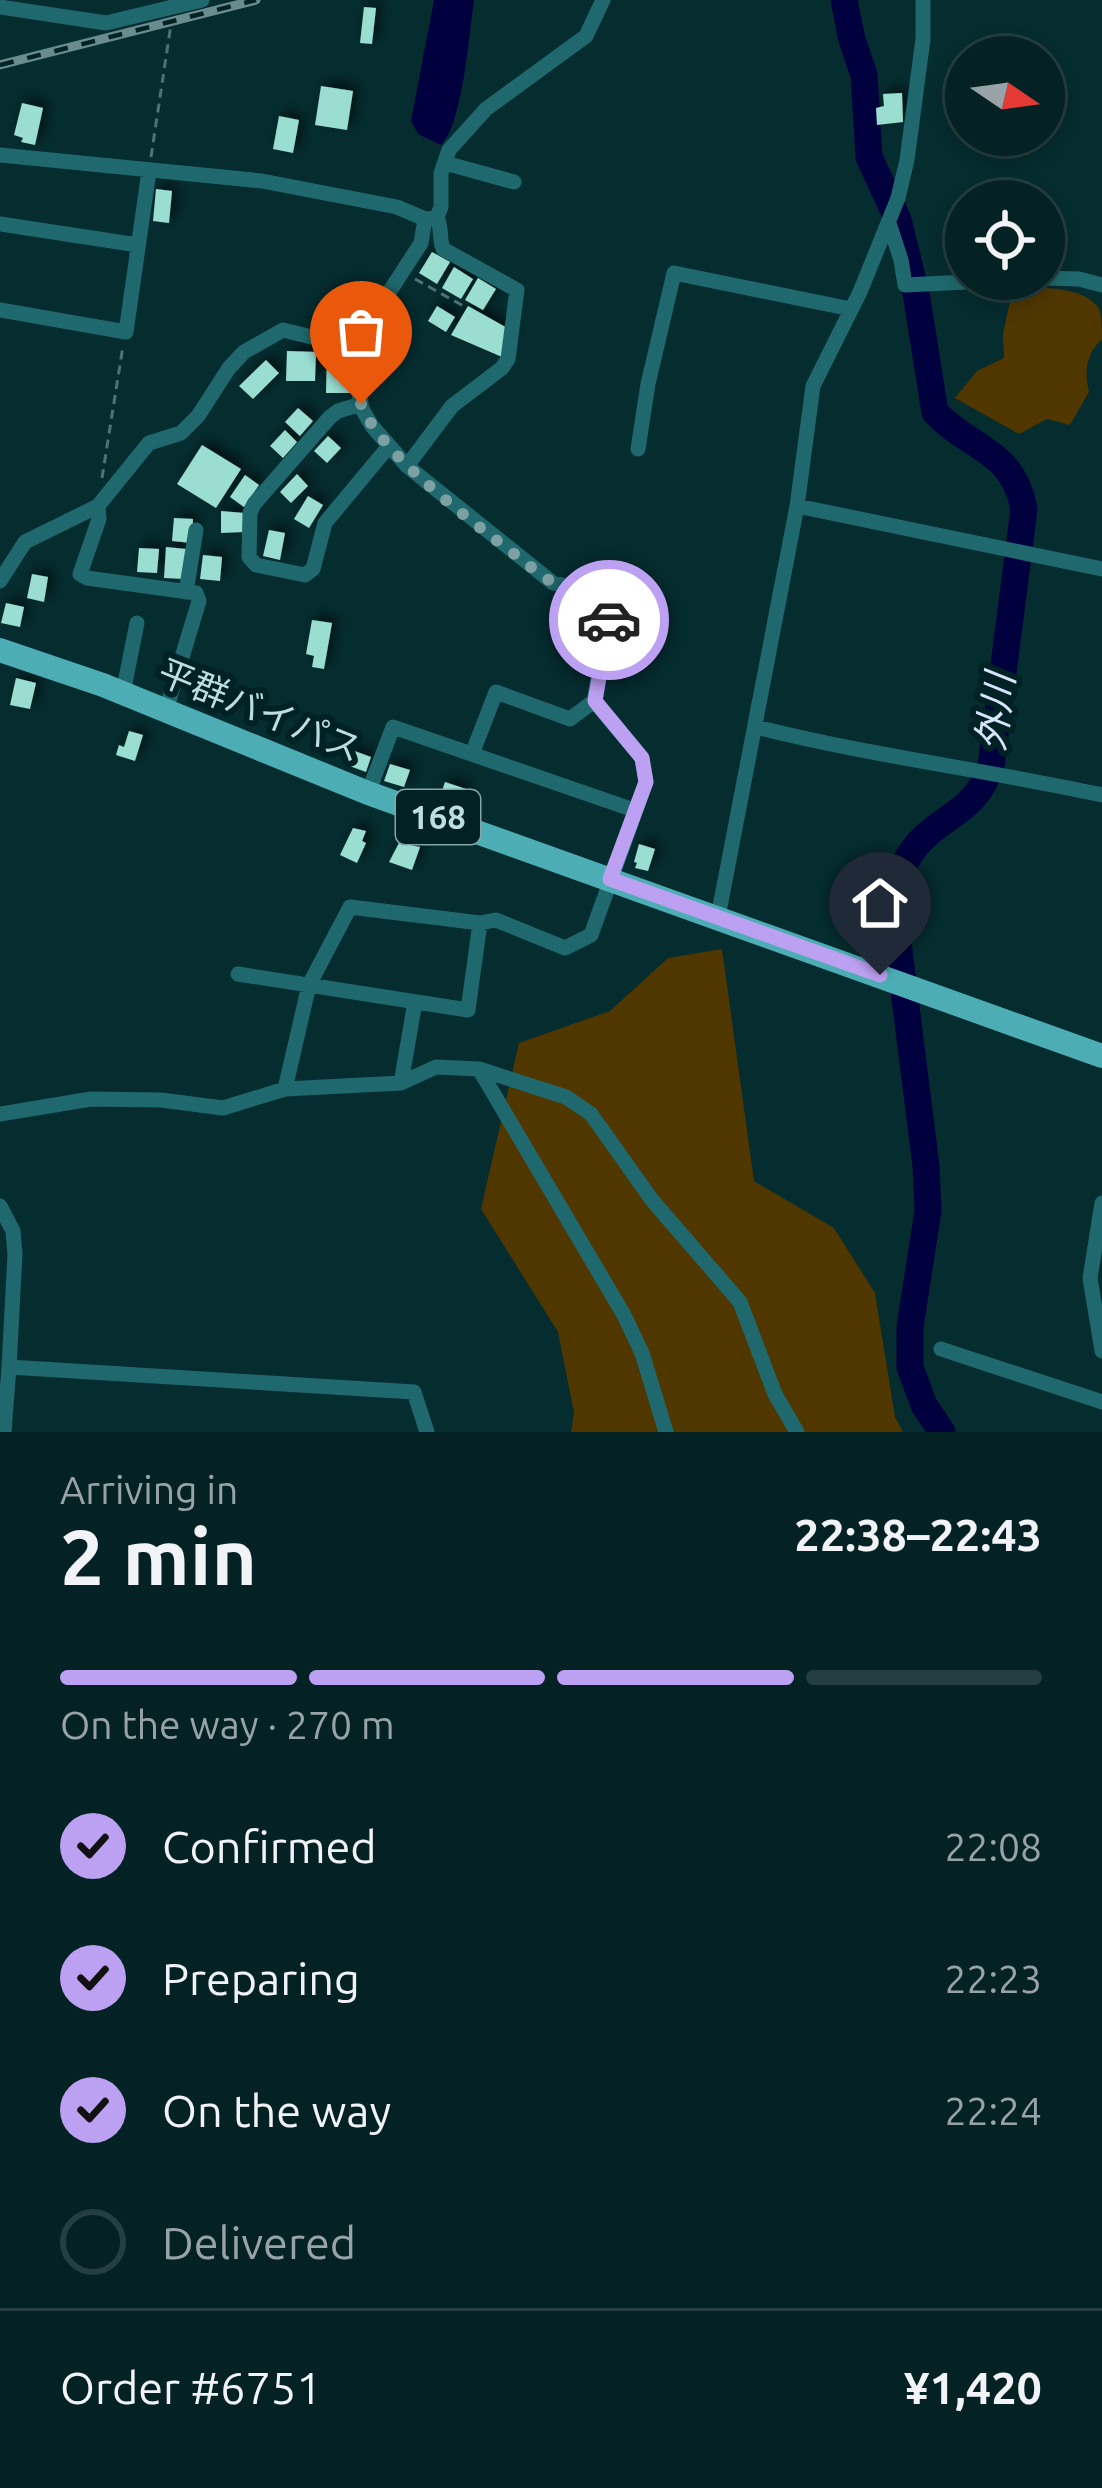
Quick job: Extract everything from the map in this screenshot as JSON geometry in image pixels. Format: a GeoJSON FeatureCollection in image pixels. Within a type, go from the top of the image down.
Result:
{"type":"FeatureCollection","features":[{"type":"Feature","properties":{"kind":"highway","name":"平群バイパス"},"geometry":{"type":"LineString","coordinates":[[0,650],[123,693],[368,793],[1102,1056]]}},
{"type":"Feature","properties":{"kind":"street"},"geometry":{"type":"LineString","coordinates":[[0,7],[106,23],[202,0]]}},
{"type":"Feature","properties":{"kind":"street"},"geometry":{"type":"LineString","coordinates":[[0,581],[25,542],[98,506],[149,443],[181,434],[244,352],[283,330],[320,339],[366,328],[441,207],[441,173],[449,151],[486,109],[586,36],[603,0]]}},
{"type":"Feature","properties":{"kind":"street"},"geometry":{"type":"LineString","coordinates":[[718,917],[797,506],[813,386],[898,198],[923,39],[923,0]]}},
{"type":"Feature","properties":{"kind":"street"},"geometry":{"type":"LineString","coordinates":[[0,154],[262,181],[431,218],[442,229],[443,249],[517,290],[508,359],[452,406],[407,466]]}},
{"type":"Feature","properties":{"kind":"street"},"geometry":{"type":"LineString","coordinates":[[445,163],[514,182]]}},
{"type":"Feature","properties":{"kind":"street"},"geometry":{"type":"LineString","coordinates":[[0,310],[126,332],[149,171]]}},
{"type":"Feature","properties":{"kind":"street"},"geometry":{"type":"LineString","coordinates":[[890,221],[913,285],[945,283]]}},
{"type":"Feature","properties":{"kind":"street"},"geometry":{"type":"LineString","coordinates":[[0,224],[138,245]]}},
{"type":"Feature","properties":{"kind":"street"},"geometry":{"type":"LineString","coordinates":[[638,449],[674,272],[851,310]]}},
{"type":"Feature","properties":{"kind":"street"},"geometry":{"type":"LineString","coordinates":[[1065,279],[1102,285]]}},
{"type":"Feature","properties":{"kind":"street"},"geometry":{"type":"LineString","coordinates":[[366,328],[369,349],[361,404],[372,426],[407,466],[553,583],[613,595],[595,701],[570,718],[496,692],[472,754]]}},
{"type":"Feature","properties":{"kind":"street"},"geometry":{"type":"LineString","coordinates":[[361,404],[330,417],[254,504],[249,557],[256,565],[305,575],[313,568],[326,523],[389,446]]}},
{"type":"Feature","properties":{"kind":"street"},"geometry":{"type":"LineString","coordinates":[[98,506],[99,519],[80,574],[196,593],[199,601],[166,710]]}},
{"type":"Feature","properties":{"kind":"street"},"geometry":{"type":"LineString","coordinates":[[797,506],[1102,569]]}},
{"type":"Feature","properties":{"kind":"street"},"geometry":{"type":"LineString","coordinates":[[186,592],[196,530]]}},
{"type":"Feature","properties":{"kind":"street"},"geometry":{"type":"LineString","coordinates":[[123,693],[137,623]]}},
{"type":"Feature","properties":{"kind":"street"},"geometry":{"type":"LineString","coordinates":[[285,1089],[309,985],[350,908],[480,923],[496,920],[565,948],[591,935],[646,782],[642,758],[595,701]]}},
{"type":"Feature","properties":{"kind":"street"},"geometry":{"type":"LineString","coordinates":[[368,793],[392,727],[634,810]]}},
{"type":"Feature","properties":{"kind":"street"},"geometry":{"type":"LineString","coordinates":[[756,727],[836,747],[1002,773],[1102,795]]}},
{"type":"Feature","properties":{"kind":"street"},"geometry":{"type":"LineString","coordinates":[[238,974],[468,1010],[480,923]]}},
{"type":"Feature","properties":{"kind":"street"},"geometry":{"type":"LineString","coordinates":[[400,1083],[416,1002]]}},
{"type":"Feature","properties":{"kind":"street"},"geometry":{"type":"LineString","coordinates":[[0,1114],[91,1099],[161,1100],[223,1108],[285,1089],[400,1083],[436,1067],[479,1069],[566,1097],[591,1114],[652,1200],[740,1302],[775,1394],[796,1432]]}},
{"type":"Feature","properties":{"kind":"street"},"geometry":{"type":"LineString","coordinates":[[479,1069],[624,1315],[642,1354],[666,1432]]}},
{"type":"Feature","properties":{"kind":"street"},"geometry":{"type":"LineString","coordinates":[[1102,1203],[1090,1277],[1102,1351]]}},
{"type":"Feature","properties":{"kind":"street"},"geometry":{"type":"LineString","coordinates":[[0,1206],[13,1231],[15,1254],[4,1432]]}},
{"type":"Feature","properties":{"kind":"street"},"geometry":{"type":"LineString","coordinates":[[940,1348],[1102,1402]]}},
{"type":"Feature","properties":{"kind":"street"},"geometry":{"type":"LineString","coordinates":[[9,1367],[414,1392],[427,1432]]}},
{"type":"Feature","properties":{"kind":"path"},"geometry":{"type":"LineString","coordinates":[[149,171],[175,7]]}},
{"type":"Feature","properties":{"kind":"path"},"geometry":{"type":"LineString","coordinates":[[403,273],[467,308]]}},
{"type":"Feature","properties":{"kind":"path"},"geometry":{"type":"LineString","coordinates":[[98,506],[126,332]]}},
{"type":"Feature","properties":{"kind":"shaded area"},"geometry":{"type":"Polygon","coordinates":[[[434,0],[474,0],[460,99],[441,145],[418,134],[411,121],[434,0]]]}},
{"type":"Feature","properties":{"kind":"shaded area"},"geometry":{"type":"Polygon","coordinates":[[[1065,291],[1083,296],[1099,309],[1102,339],[1088,364],[1089,392],[1070,425],[1047,419],[1019,434],[955,398],[977,371],[1004,358],[1010,300],[1065,300],[1065,291]]]}},
{"type":"Feature","properties":{"kind":"shaded area"},"geometry":{"type":"Polygon","coordinates":[[[722,949],[754,1181],[834,1228],[875,1293],[895,1417],[903,1432],[571,1432],[574,1413],[558,1332],[481,1209],[519,1043],[610,1011],[668,958],[722,949]]]}},
{"type":"Feature","properties":{"kind":"building"},"geometry":{"type":"Polygon","coordinates":[[[364,7],[376,8],[372,44],[360,43],[364,7]]]}},
{"type":"Feature","properties":{"kind":"building"},"geometry":{"type":"Polygon","coordinates":[[[321,86],[353,91],[347,130],[315,125],[321,86]]]}},
{"type":"Feature","properties":{"kind":"building"},"geometry":{"type":"Polygon","coordinates":[[[902,93],[903,122],[877,125],[876,108],[884,106],[883,94],[902,93]]]}},
{"type":"Feature","properties":{"kind":"building"},"geometry":{"type":"Polygon","coordinates":[[[22,103],[43,108],[35,145],[14,135],[22,103]]]}},
{"type":"Feature","properties":{"kind":"building"},"geometry":{"type":"Polygon","coordinates":[[[279,116],[299,120],[293,153],[273,149],[279,116]]]}},
{"type":"Feature","properties":{"kind":"building"},"geometry":{"type":"Polygon","coordinates":[[[156,189],[172,191],[169,223],[153,221],[156,189]]]}},
{"type":"Feature","properties":{"kind":"building"},"geometry":{"type":"Polygon","coordinates":[[[432,252],[450,262],[437,284],[419,273],[432,252]]]}},
{"type":"Feature","properties":{"kind":"building"},"geometry":{"type":"Polygon","coordinates":[[[454,267],[473,279],[461,299],[442,288],[454,267]]]}},
{"type":"Feature","properties":{"kind":"building"},"geometry":{"type":"Polygon","coordinates":[[[478,278],[496,289],[483,310],[465,300],[478,278]]]}},
{"type":"Feature","properties":{"kind":"building"},"geometry":{"type":"Polygon","coordinates":[[[437,306],[455,317],[446,332],[428,321],[437,306]]]}},
{"type":"Feature","properties":{"kind":"building"},"geometry":{"type":"Polygon","coordinates":[[[468,306],[509,329],[502,357],[451,335],[468,306]]]}},
{"type":"Feature","properties":{"kind":"building"},"geometry":{"type":"Polygon","coordinates":[[[287,351],[316,352],[315,381],[286,381],[287,351]]]}},
{"type":"Feature","properties":{"kind":"building"},"geometry":{"type":"Polygon","coordinates":[[[327,351],[357,352],[356,393],[326,393],[327,351]]]}},
{"type":"Feature","properties":{"kind":"building"},"geometry":{"type":"Polygon","coordinates":[[[266,360],[279,373],[253,399],[239,386],[266,360]]]}},
{"type":"Feature","properties":{"kind":"building"},"geometry":{"type":"Polygon","coordinates":[[[298,408],[313,421],[300,436],[285,422],[298,408]]]}},
{"type":"Feature","properties":{"kind":"building"},"geometry":{"type":"Polygon","coordinates":[[[285,430],[297,442],[283,458],[270,446],[285,430]]]}},
{"type":"Feature","properties":{"kind":"building"},"geometry":{"type":"Polygon","coordinates":[[[328,436],[341,448],[327,463],[314,451],[328,436]]]}},
{"type":"Feature","properties":{"kind":"building"},"geometry":{"type":"Polygon","coordinates":[[[202,445],[241,469],[216,508],[177,484],[202,445]]]}},
{"type":"Feature","properties":{"kind":"building"},"geometry":{"type":"Polygon","coordinates":[[[297,474],[308,486],[291,503],[280,492],[297,474]]]}},
{"type":"Feature","properties":{"kind":"building"},"geometry":{"type":"Polygon","coordinates":[[[245,475],[259,485],[244,507],[230,497],[245,475]]]}},
{"type":"Feature","properties":{"kind":"building"},"geometry":{"type":"Polygon","coordinates":[[[308,496],[323,505],[309,528],[294,519],[308,496]]]}},
{"type":"Feature","properties":{"kind":"building"},"geometry":{"type":"Polygon","coordinates":[[[221,511],[244,513],[244,532],[221,533],[221,511]]]}},
{"type":"Feature","properties":{"kind":"building"},"geometry":{"type":"Polygon","coordinates":[[[174,518],[193,519],[192,543],[172,541],[174,518]]]}},
{"type":"Feature","properties":{"kind":"building"},"geometry":{"type":"Polygon","coordinates":[[[269,530],[285,533],[280,560],[263,556],[269,530]]]}},
{"type":"Feature","properties":{"kind":"building"},"geometry":{"type":"Polygon","coordinates":[[[166,547],[186,549],[184,579],[164,578],[166,547]]]}},
{"type":"Feature","properties":{"kind":"building"},"geometry":{"type":"Polygon","coordinates":[[[139,548],[159,549],[157,573],[137,572],[139,548]]]}},
{"type":"Feature","properties":{"kind":"building"},"geometry":{"type":"Polygon","coordinates":[[[203,555],[222,557],[220,581],[200,579],[203,555]]]}},
{"type":"Feature","properties":{"kind":"building"},"geometry":{"type":"Polygon","coordinates":[[[32,574],[48,577],[44,602],[27,598],[32,574]]]}},
{"type":"Feature","properties":{"kind":"building"},"geometry":{"type":"Polygon","coordinates":[[[6,603],[24,607],[20,627],[1,623],[6,603]]]}},
{"type":"Feature","properties":{"kind":"building"},"geometry":{"type":"Polygon","coordinates":[[[312,620],[332,623],[324,669],[312,667],[314,656],[306,654],[312,620]]]}},
{"type":"Feature","properties":{"kind":"building"},"geometry":{"type":"Polygon","coordinates":[[[16,678],[36,683],[30,709],[10,705],[16,678]]]}},
{"type":"Feature","properties":{"kind":"building"},"geometry":{"type":"Polygon","coordinates":[[[129,731],[143,735],[135,761],[116,755],[129,731]]]}},
{"type":"Feature","properties":{"kind":"building"},"geometry":{"type":"Polygon","coordinates":[[[349,749],[371,757],[366,772],[344,764],[349,749]]]}},
{"type":"Feature","properties":{"kind":"building"},"geometry":{"type":"Polygon","coordinates":[[[390,764],[410,770],[404,787],[384,781],[390,764]]]}},
{"type":"Feature","properties":{"kind":"building"},"geometry":{"type":"Polygon","coordinates":[[[445,782],[466,789],[460,804],[439,800],[445,782]]]}},
{"type":"Feature","properties":{"kind":"building"},"geometry":{"type":"Polygon","coordinates":[[[353,828],[366,831],[357,863],[340,855],[353,828]]]}},
{"type":"Feature","properties":{"kind":"building"},"geometry":{"type":"Polygon","coordinates":[[[399,843],[420,847],[412,870],[389,862],[399,843]]]}},
{"type":"Feature","properties":{"kind":"building"},"geometry":{"type":"Polygon","coordinates":[[[639,844],[655,849],[648,871],[635,868],[639,844]]]}},
{"type":"Feature","properties":{"kind":"waterway","name":"外川"},"geometry":{"type":"LineString","coordinates":[[844,0],[864,75],[869,157],[898,220],[916,293],[935,412],[1000,462],[1018,489],[1024,509],[991,766],[975,796],[930,832],[909,856],[894,911],[928,1211],[910,1327],[910,1367],[924,1405],[942,1432]]}},
{"type":"Feature","properties":{"kind":"railway"},"geometry":{"type":"LineString","coordinates":[[0,65],[256,0]]}},
{"type":"Feature","properties":{"kind":"way so far"},"geometry":{"type":"LineString","coordinates":[[361,404],[372,426],[407,466],[541,575],[553,583],[613,595],[609,620]]}},
{"type":"Feature","properties":{"kind":"route"},"geometry":{"type":"LineString","coordinates":[[609,620],[595,701],[642,758],[646,782],[610,879],[880,975]]}}]}
